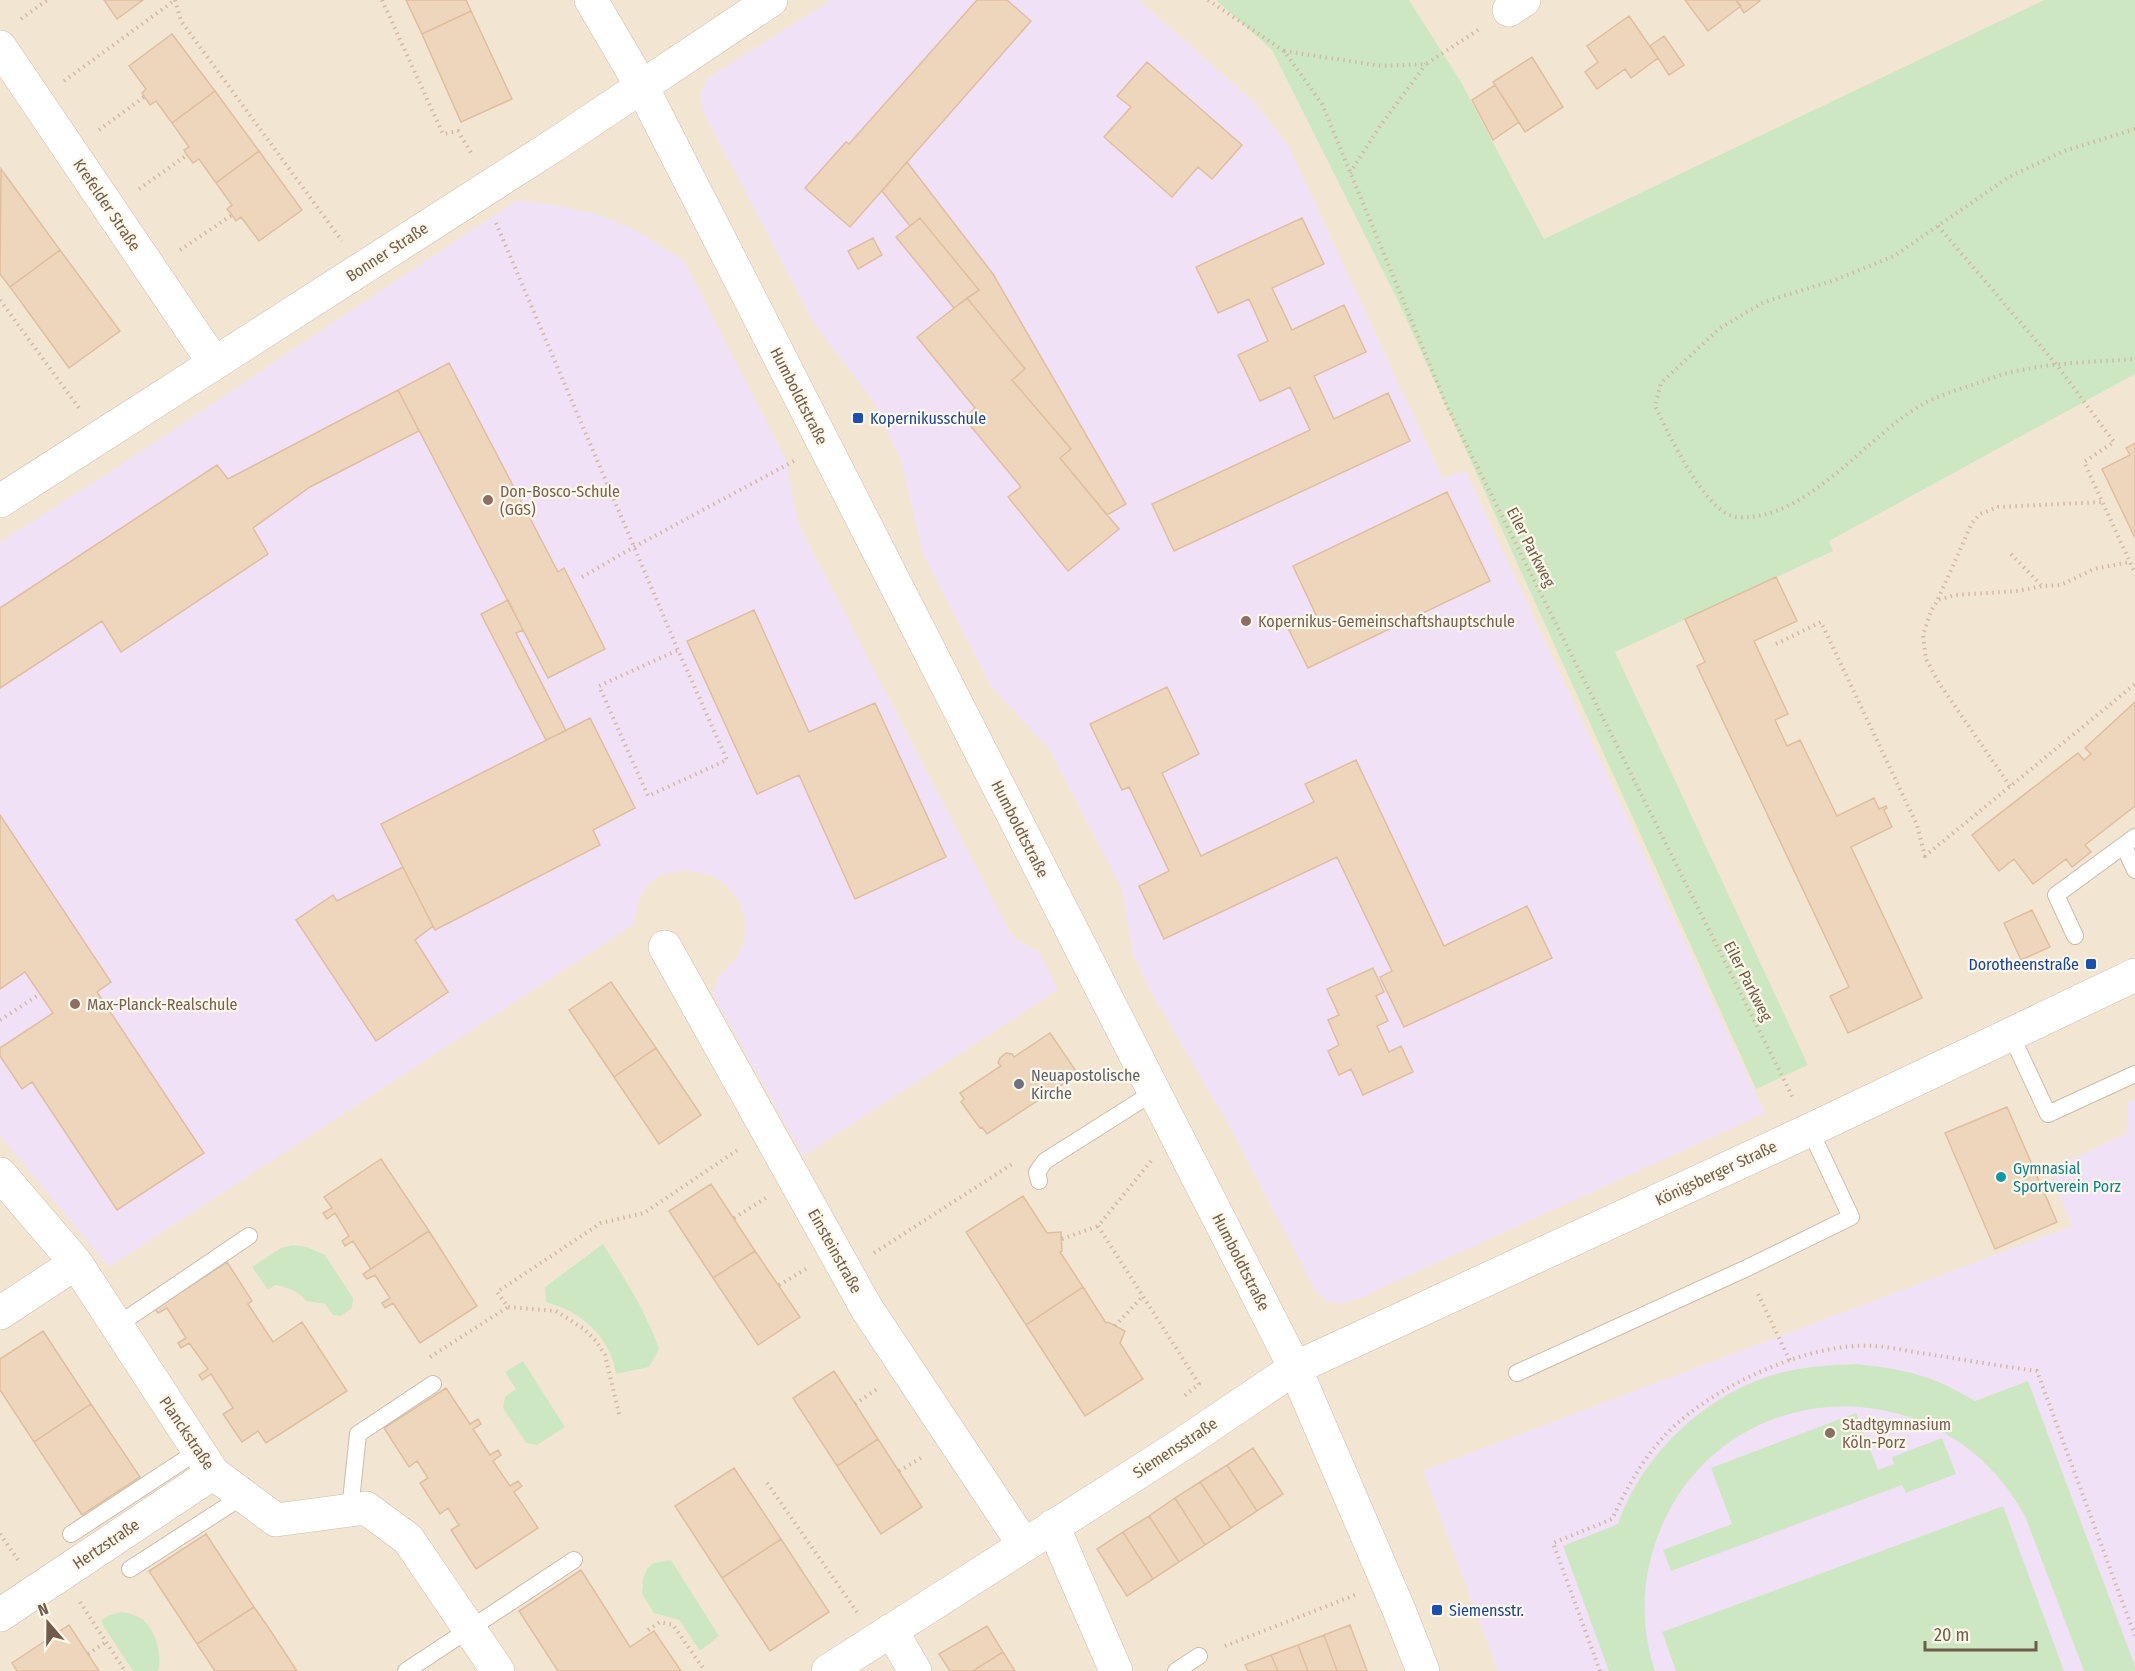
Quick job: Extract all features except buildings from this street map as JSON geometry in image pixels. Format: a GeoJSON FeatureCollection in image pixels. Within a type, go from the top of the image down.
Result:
{"type":"FeatureCollection","features":[{"type":"Feature","properties":{"kind":"street","name":"Humboldtstraße"},"geometry":{"type":"LineString","coordinates":[[591,0],[642,87],[1295,1368],[1423,1671]]}},
{"type":"Feature","properties":{"kind":"street","name":"Bonner Straße"},"geometry":{"type":"LineString","coordinates":[[0,501],[642,87],[771,0]]}},
{"type":"Feature","properties":{"kind":"street","name":"Krefelder Straße"},"geometry":{"type":"LineString","coordinates":[[0,47],[214,363]]}},
{"type":"Feature","properties":{"kind":"street","name":"Einsteinstraße"},"geometry":{"type":"LineString","coordinates":[[665,947],[867,1309],[1024,1545]]}},
{"type":"Feature","properties":{"kind":"street","name":"Königsberger Straße"},"geometry":{"type":"LineString","coordinates":[[1295,1368],[1810,1130],[2135,975]]}},
{"type":"Feature","properties":{"kind":"street","name":"Planckstraße"},"geometry":{"type":"LineString","coordinates":[[0,1174],[76,1263],[206,1462],[243,1496],[276,1520],[366,1508],[408,1539],[498,1671]]}},
{"type":"Feature","properties":{"kind":"street"},"geometry":{"type":"LineString","coordinates":[[0,1313],[76,1263]]}},
{"type":"Feature","properties":{"kind":"street","name":"Siemensstraße"},"geometry":{"type":"LineString","coordinates":[[828,1671],[1181,1445],[1295,1368]]}},
{"type":"Feature","properties":{"kind":"street","name":"Hertzstraße"},"geometry":{"type":"LineString","coordinates":[[0,1615],[62,1574],[206,1462]]}},
{"type":"Feature","properties":{"kind":"street"},"geometry":{"type":"LineString","coordinates":[[1053,1526],[1116,1671]]}},
{"type":"Feature","properties":{"kind":"street"},"geometry":{"type":"LineString","coordinates":[[884,1635],[915,1671]]}},
{"type":"Feature","properties":{"kind":"lane"},"geometry":{"type":"LineString","coordinates":[[2075,936],[2056,895],[2129,841],[2135,870]]}},
{"type":"Feature","properties":{"kind":"lane"},"geometry":{"type":"LineString","coordinates":[[2011,1035],[2048,1113],[2135,1074]]}},
{"type":"Feature","properties":{"kind":"lane"},"geometry":{"type":"LineString","coordinates":[[1039,1181],[1037,1173],[1045,1161],[1154,1092]]}},
{"type":"Feature","properties":{"kind":"lane"},"geometry":{"type":"LineString","coordinates":[[1517,1373],[1747,1268],[1851,1217],[1810,1130]]}},
{"type":"Feature","properties":{"kind":"lane"},"geometry":{"type":"LineString","coordinates":[[116,1326],[249,1236]]}},
{"type":"Feature","properties":{"kind":"lane"},"geometry":{"type":"LineString","coordinates":[[350,1510],[358,1434],[433,1384]]}},
{"type":"Feature","properties":{"kind":"lane"},"geometry":{"type":"LineString","coordinates":[[71,1534],[206,1462]]}},
{"type":"Feature","properties":{"kind":"lane"},"geometry":{"type":"LineString","coordinates":[[130,1569],[243,1496]]}},
{"type":"Feature","properties":{"kind":"lane"},"geometry":{"type":"LineString","coordinates":[[406,1671],[574,1560]]}},
{"type":"Feature","properties":{"kind":"lane"},"geometry":{"type":"LineString","coordinates":[[1176,1671],[1199,1656]]}},
{"type":"Feature","properties":{"kind":"path"},"geometry":{"type":"LineString","coordinates":[[19,20],[47,0]]}},
{"type":"Feature","properties":{"kind":"path"},"geometry":{"type":"LineString","coordinates":[[37,101],[175,0],[181,21],[362,268]]}},
{"type":"Feature","properties":{"kind":"path"},"geometry":{"type":"LineString","coordinates":[[382,0],[443,134],[458,131],[486,188],[634,547],[728,760],[648,796],[599,686],[678,650]]}},
{"type":"Feature","properties":{"kind":"path","name":"Eiler Parkweg"},"geometry":{"type":"LineString","coordinates":[[1208,0],[1284,51],[1322,104],[1446,404],[1810,1130]]}},
{"type":"Feature","properties":{"kind":"path"},"geometry":{"type":"LineString","coordinates":[[1350,173],[1380,126],[1426,64],[1516,5]]}},
{"type":"Feature","properties":{"kind":"path"},"geometry":{"type":"LineString","coordinates":[[1284,51],[1382,66],[1426,64]]}},
{"type":"Feature","properties":{"kind":"path"},"geometry":{"type":"LineString","coordinates":[[70,151],[144,97]]}},
{"type":"Feature","properties":{"kind":"path"},"geometry":{"type":"LineString","coordinates":[[2135,129],[2064,151],[2009,177],[1894,256],[1835,280],[1764,302],[1720,328],[1661,383],[1655,406],[1680,457],[1714,505],[1734,517],[1767,514],[1804,498],[1923,404],[1954,391],[2020,370],[2056,364],[2135,359]]}},
{"type":"Feature","properties":{"kind":"path"},"geometry":{"type":"LineString","coordinates":[[110,210],[187,155]]}},
{"type":"Feature","properties":{"kind":"path"},"geometry":{"type":"LineString","coordinates":[[151,270],[231,215]]}},
{"type":"Feature","properties":{"kind":"path"},"geometry":{"type":"LineString","coordinates":[[1938,226],[2056,364],[2114,442],[2084,462],[2135,573]]}},
{"type":"Feature","properties":{"kind":"path"},"geometry":{"type":"LineString","coordinates":[[0,300],[100,436]]}},
{"type":"Feature","properties":{"kind":"path"},"geometry":{"type":"LineString","coordinates":[[582,577],[824,446]]}},
{"type":"Feature","properties":{"kind":"path"},"geometry":{"type":"LineString","coordinates":[[2010,786],[1939,684],[1926,659],[1923,635],[1931,611],[1972,523],[1980,514],[1998,507],[2102,502]]}},
{"type":"Feature","properties":{"kind":"path"},"geometry":{"type":"LineString","coordinates":[[2011,554],[2042,586]]}},
{"type":"Feature","properties":{"kind":"path"},"geometry":{"type":"LineString","coordinates":[[1938,600],[1955,595],[2018,591],[2061,585],[2094,569],[2130,562]]}},
{"type":"Feature","properties":{"kind":"path"},"geometry":{"type":"LineString","coordinates":[[1776,644],[1821,622],[1917,825],[1925,856],[2135,684]]}},
{"type":"Feature","properties":{"kind":"path"},"geometry":{"type":"LineString","coordinates":[[0,1020],[40,994]]}},
{"type":"Feature","properties":{"kind":"path"},"geometry":{"type":"LineString","coordinates":[[619,1414],[605,1355],[584,1329],[556,1311],[508,1307],[497,1292],[601,1223],[644,1213],[767,1130]]}},
{"type":"Feature","properties":{"kind":"path"},"geometry":{"type":"LineString","coordinates":[[1062,1239],[1098,1226],[1150,1161],[1181,1145]]}},
{"type":"Feature","properties":{"kind":"path"},"geometry":{"type":"LineString","coordinates":[[846,1272],[1016,1162]]}},
{"type":"Feature","properties":{"kind":"path"},"geometry":{"type":"LineString","coordinates":[[1098,1226],[1199,1384],[1176,1403]]}},
{"type":"Feature","properties":{"kind":"path"},"geometry":{"type":"LineString","coordinates":[[1747,1268],[1790,1361]]}},
{"type":"Feature","properties":{"kind":"path"},"geometry":{"type":"LineString","coordinates":[[1115,1326],[1143,1296]]}},
{"type":"Feature","properties":{"kind":"path"},"geometry":{"type":"LineString","coordinates":[[1600,1671],[1553,1542],[1612,1519],[1634,1475],[1660,1440],[1692,1412],[1733,1384],[1754,1374],[1830,1348],[1873,1346],[2037,1371],[2135,1636]]}},
{"type":"Feature","properties":{"kind":"path"},"geometry":{"type":"LineString","coordinates":[[767,1483],[884,1635]]}},
{"type":"Feature","properties":{"kind":"path"},"geometry":{"type":"LineString","coordinates":[[62,1574],[124,1671]]}},
{"type":"Feature","properties":{"kind":"path"},"geometry":{"type":"LineString","coordinates":[[1199,1656],[1387,1582]]}},
{"type":"Feature","properties":{"kind":"path"},"geometry":{"type":"LineString","coordinates":[[648,1630],[660,1622],[673,1625],[705,1671]]}},
{"type":"Feature","properties":{"kind":"path"},"geometry":{"type":"LineString","coordinates":[[88,1654],[106,1642]]}},
{"type":"Feature","properties":{"kind":"shaded area"},"geometry":{"type":"Polygon","coordinates":[[[0,0],[2135,0],[2135,1671],[0,1671],[0,0]]]}},
{"type":"Feature","properties":{"kind":"shaded area","name":"Kopernikus-Gemeinschaftshauptschule"},"geometry":{"type":"Polygon","coordinates":[[[831,0],[1139,0],[1254,102],[1288,145],[1443,479],[1465,470],[1765,1113],[1362,1297],[1342,1304],[1327,1301],[1316,1292],[1232,1131],[1150,990],[1133,953],[1122,890],[1050,750],[992,688],[923,554],[901,460],[873,401],[815,325],[704,113],[700,95],[708,78],[831,0]]]}},
{"type":"Feature","properties":{"kind":"shaded area"},"geometry":{"type":"Polygon","coordinates":[[[517,200],[560,206],[599,215],[637,231],[684,261],[786,460],[798,523],[1012,936],[1040,953],[1058,990],[803,1156],[713,994],[718,977],[737,957],[744,944],[746,921],[738,899],[725,884],[713,876],[685,870],[660,875],[644,889],[639,898],[633,925],[109,1267],[0,1136],[0,542],[110,472],[517,200]]]}},
{"type":"Feature","properties":{"kind":"shaded area","name":"Stadtgymnasium Köln-Porz"},"geometry":{"type":"Polygon","coordinates":[[[2135,1099],[2135,1671],[1498,1671],[1423,1471],[2072,1226],[2049,1170],[2127,1133],[2128,1102],[2135,1099]]]}},
{"type":"Feature","properties":{"kind":"green space"},"geometry":{"type":"Polygon","coordinates":[[[1216,0],[1409,0],[1461,82],[1544,239],[2044,0],[2135,0],[2135,374],[1829,541],[1833,551],[1615,652],[1808,1065],[1756,1089],[1400,305],[1272,50],[1216,0]]]}},
{"type":"Feature","properties":{"kind":"green space"},"geometry":{"type":"Polygon","coordinates":[[[603,1244],[627,1282],[654,1335],[659,1349],[649,1367],[616,1374],[608,1348],[601,1337],[571,1312],[546,1302],[545,1287],[603,1244]]]}},
{"type":"Feature","properties":{"kind":"green space"},"geometry":{"type":"Polygon","coordinates":[[[293,1245],[307,1247],[325,1255],[353,1298],[352,1308],[341,1316],[333,1315],[325,1304],[306,1301],[289,1288],[275,1285],[268,1290],[252,1267],[281,1248],[293,1245]]]}},
{"type":"Feature","properties":{"kind":"green space"},"geometry":{"type":"Polygon","coordinates":[[[523,1361],[565,1427],[537,1445],[526,1443],[503,1408],[505,1397],[516,1389],[505,1372],[523,1361]]]}},
{"type":"Feature","properties":{"kind":"green space"},"geometry":{"type":"Polygon","coordinates":[[[1857,1364],[1920,1375],[1975,1401],[2028,1381],[2135,1671],[2084,1671],[2025,1516],[1987,1465],[1940,1430],[1886,1411],[1831,1407],[1776,1418],[1727,1444],[1685,1485],[1656,1541],[1645,1590],[1645,1623],[1655,1671],[1609,1671],[1563,1546],[1618,1524],[1645,1471],[1684,1426],[1708,1407],[1760,1379],[1788,1371],[1857,1364]]]}},
{"type":"Feature","properties":{"kind":"green space"},"geometry":{"type":"Polygon","coordinates":[[[1856,1413],[1878,1470],[1894,1464],[1892,1457],[1942,1438],[1956,1474],[1906,1493],[1902,1485],[1671,1571],[1663,1550],[1732,1524],[1711,1468],[1856,1413]]]}},
{"type":"Feature","properties":{"kind":"green space"},"geometry":{"type":"Polygon","coordinates":[[[2003,1506],[2064,1671],[1676,1671],[1662,1632],[2003,1506]]]}},
{"type":"Feature","properties":{"kind":"green space"},"geometry":{"type":"Polygon","coordinates":[[[671,1560],[719,1636],[700,1651],[679,1620],[654,1613],[642,1594],[643,1578],[647,1569],[653,1563],[671,1560]]]}},
{"type":"Feature","properties":{"kind":"green space"},"geometry":{"type":"Polygon","coordinates":[[[121,1612],[138,1617],[150,1627],[158,1649],[158,1671],[133,1671],[102,1624],[102,1620],[121,1612]]]}},
{"type":"Feature","properties":{"kind":"place","name":"Kopernikusschule"},"geometry":{"type":"Point","coordinates":[858,418]}},
{"type":"Feature","properties":{"kind":"place","name":"Don-Bosco-Schule (GGS)"},"geometry":{"type":"Point","coordinates":[488,500]}},
{"type":"Feature","properties":{"kind":"place","name":"Kopernikus-Gemeinschaftshauptschule"},"geometry":{"type":"Point","coordinates":[1246,621]}},
{"type":"Feature","properties":{"kind":"place","name":"Dorotheenstraße"},"geometry":{"type":"Point","coordinates":[2091,964]}},
{"type":"Feature","properties":{"kind":"place","name":"Max-Planck-Realschule"},"geometry":{"type":"Point","coordinates":[75,1004]}},
{"type":"Feature","properties":{"kind":"place","name":"Neuapostolische Kirche"},"geometry":{"type":"Point","coordinates":[1019,1084]}},
{"type":"Feature","properties":{"kind":"place","name":"Gymnasial Sportverein Porz"},"geometry":{"type":"Point","coordinates":[2001,1177]}},
{"type":"Feature","properties":{"kind":"place","name":"Stadtgymnasium Köln-Porz"},"geometry":{"type":"Point","coordinates":[1830,1433]}},
{"type":"Feature","properties":{"kind":"place","name":"Siemensstr."},"geometry":{"type":"Point","coordinates":[1437,1610]}}]}
